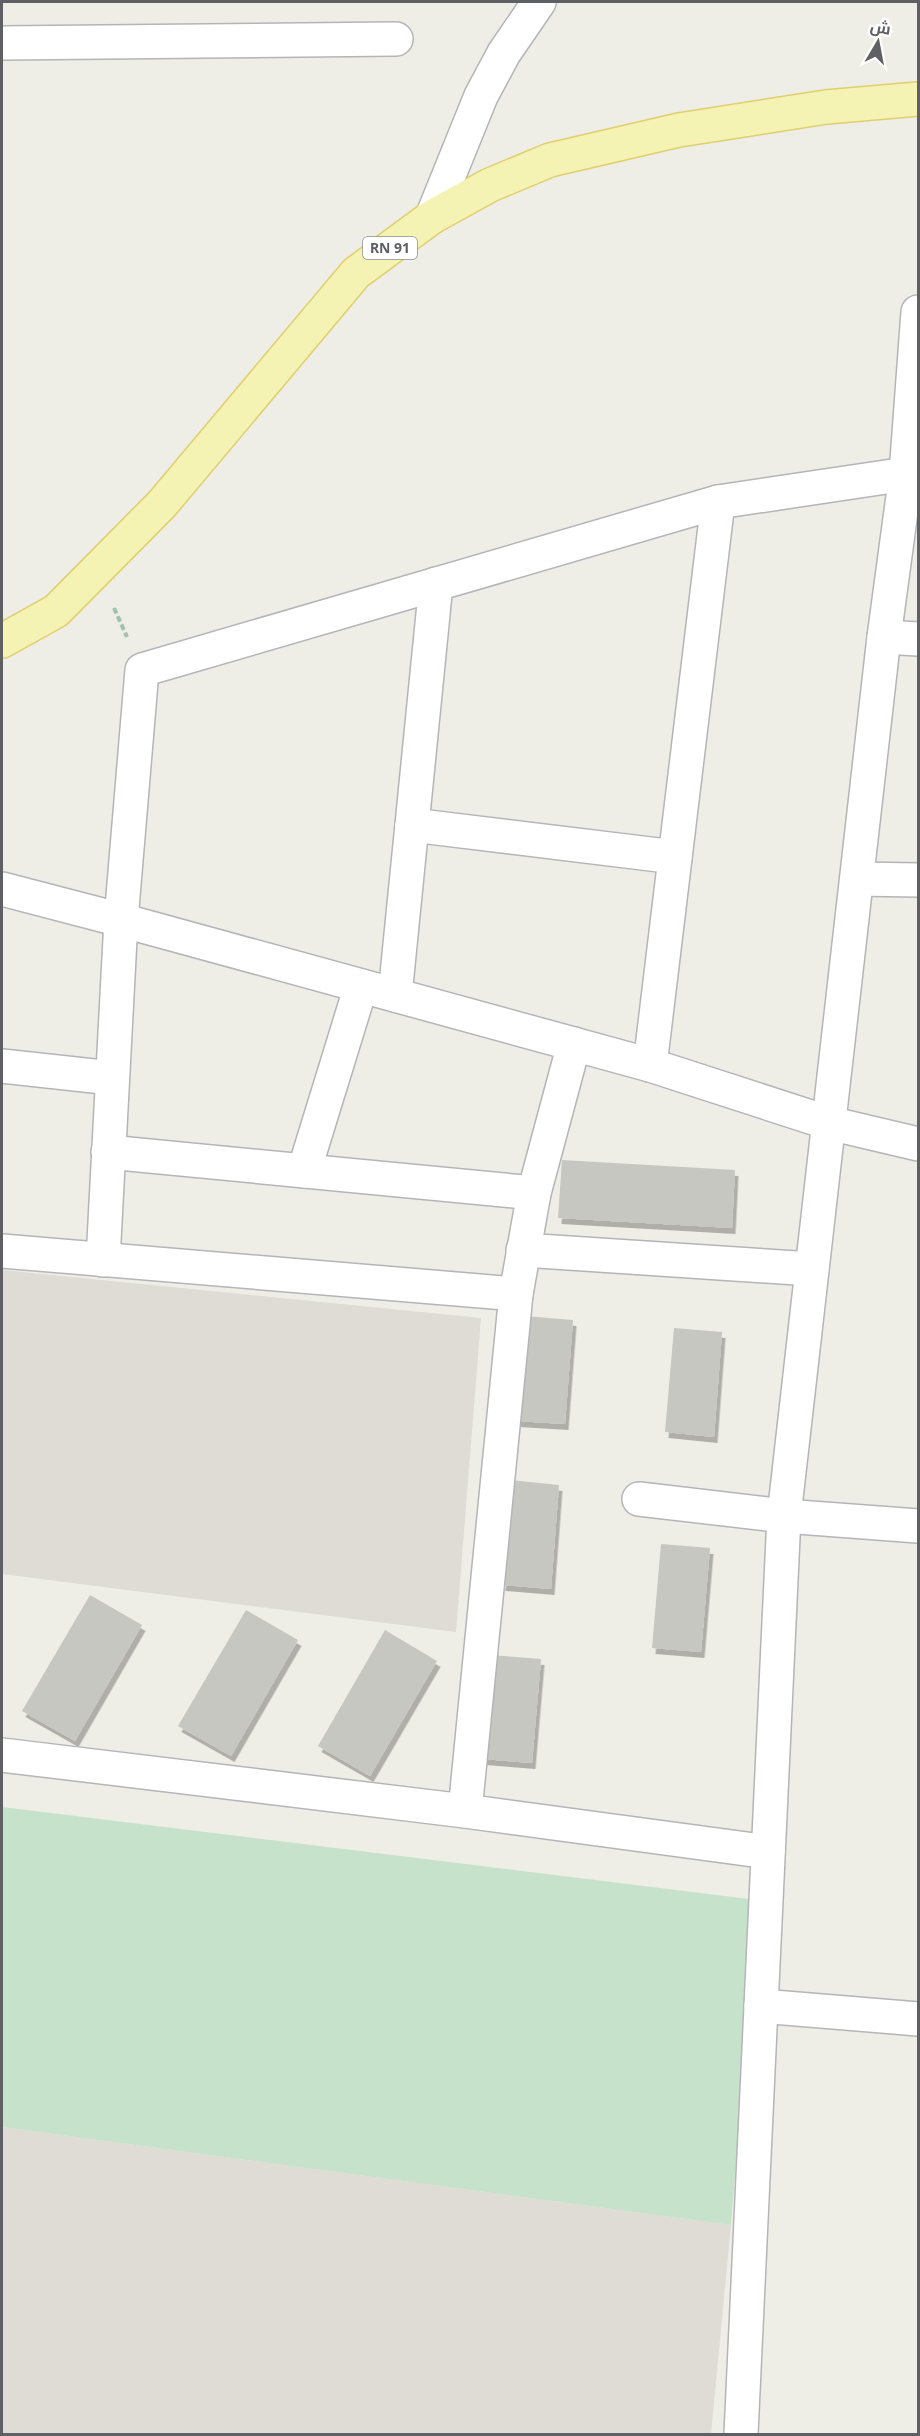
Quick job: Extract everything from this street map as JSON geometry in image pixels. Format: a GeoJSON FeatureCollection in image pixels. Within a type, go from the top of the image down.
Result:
{"type":"FeatureCollection","features":[{"type":"Feature","properties":{"kind":"main road","name":"RN 91"},"geometry":{"type":"LineString","coordinates":[[4,633],[56,611],[162,504],[356,273],[432,217],[490,185],[550,160],[679,130],[826,107],[918,99]]}},
{"type":"Feature","properties":{"kind":"street"},"geometry":{"type":"LineString","coordinates":[[432,217],[481,96],[504,53],[539,2]]}},
{"type":"Feature","properties":{"kind":"street"},"geometry":{"type":"LineString","coordinates":[[2,43],[396,39]]}},
{"type":"Feature","properties":{"kind":"street"},"geometry":{"type":"LineString","coordinates":[[741,2434],[784,1516],[884,637],[906,474],[914,441],[918,312]]}},
{"type":"Feature","properties":{"kind":"street"},"geometry":{"type":"LineString","coordinates":[[103,1260],[122,920],[142,670],[718,502],[906,474]]}},
{"type":"Feature","properties":{"kind":"street"},"geometry":{"type":"LineString","coordinates":[[650,1065],[718,502]]}},
{"type":"Feature","properties":{"kind":"street"},"geometry":{"type":"LineString","coordinates":[[394,995],[436,584]]}},
{"type":"Feature","properties":{"kind":"street"},"geometry":{"type":"LineString","coordinates":[[884,637],[918,639]]}},
{"type":"Feature","properties":{"kind":"street"},"geometry":{"type":"LineString","coordinates":[[412,825],[675,857]]}},
{"type":"Feature","properties":{"kind":"street"},"geometry":{"type":"LineString","coordinates":[[856,879],[918,880]]}},
{"type":"Feature","properties":{"kind":"street"},"geometry":{"type":"LineString","coordinates":[[2,889],[650,1065],[829,1123],[918,1144]]}},
{"type":"Feature","properties":{"kind":"street"},"geometry":{"type":"LineString","coordinates":[[304,1171],[361,986]]}},
{"type":"Feature","properties":{"kind":"street"},"geometry":{"type":"LineString","coordinates":[[465,1811],[516,1294],[534,1193],[574,1044]]}},
{"type":"Feature","properties":{"kind":"street"},"geometry":{"type":"LineString","coordinates":[[2,1066],[112,1078]]}},
{"type":"Feature","properties":{"kind":"street"},"geometry":{"type":"LineString","coordinates":[[108,1152],[534,1193]]}},
{"type":"Feature","properties":{"kind":"street"},"geometry":{"type":"LineString","coordinates":[[524,1250],[812,1269]]}},
{"type":"Feature","properties":{"kind":"street"},"geometry":{"type":"LineString","coordinates":[[2,1251],[516,1294]]}},
{"type":"Feature","properties":{"kind":"street"},"geometry":{"type":"LineString","coordinates":[[639,1500],[784,1516],[918,1526]]}},
{"type":"Feature","properties":{"kind":"street"},"geometry":{"type":"LineString","coordinates":[[2,1755],[465,1811],[768,1852]]}},
{"type":"Feature","properties":{"kind":"street"},"geometry":{"type":"LineString","coordinates":[[760,2006],[918,2019]]}},
{"type":"Feature","properties":{"kind":"path"},"geometry":{"type":"LineString","coordinates":[[96,571],[142,670]]}},
{"type":"Feature","properties":{"kind":"shaded area"},"geometry":{"type":"Polygon","coordinates":[[[2,1270],[481,1318],[456,1632],[2,1574],[2,1270]]]}},
{"type":"Feature","properties":{"kind":"shaded area"},"geometry":{"type":"Polygon","coordinates":[[[2,2127],[731,2225],[711,2434],[2,2434],[2,2127]]]}},
{"type":"Feature","properties":{"kind":"green space"},"geometry":{"type":"Polygon","coordinates":[[[2,1807],[757,1900],[731,2225],[2,2127],[2,1807]]]}},
{"type":"Feature","properties":{"kind":"building"},"geometry":{"type":"Polygon","coordinates":[[[562,1160],[735,1170],[732,1228],[558,1218],[562,1160]]]}},
{"type":"Feature","properties":{"kind":"building"},"geometry":{"type":"Polygon","coordinates":[[[524,1316],[573,1320],[565,1424],[516,1421],[524,1316]]]}},
{"type":"Feature","properties":{"kind":"building"},"geometry":{"type":"Polygon","coordinates":[[[674,1328],[722,1332],[714,1437],[665,1432],[674,1328]]]}},
{"type":"Feature","properties":{"kind":"building"},"geometry":{"type":"Polygon","coordinates":[[[510,1480],[559,1485],[551,1589],[502,1585],[510,1480]]]}},
{"type":"Feature","properties":{"kind":"building"},"geometry":{"type":"Polygon","coordinates":[[[661,1544],[710,1548],[701,1652],[652,1648],[661,1544]]]}},
{"type":"Feature","properties":{"kind":"building"},"geometry":{"type":"Polygon","coordinates":[[[90,1595],[142,1625],[75,1741],[22,1711],[90,1595]]]}},
{"type":"Feature","properties":{"kind":"building"},"geometry":{"type":"Polygon","coordinates":[[[246,1610],[298,1640],[231,1756],[178,1726],[246,1610]]]}},
{"type":"Feature","properties":{"kind":"building"},"geometry":{"type":"Polygon","coordinates":[[[385,1630],[437,1661],[370,1776],[318,1746],[385,1630]]]}},
{"type":"Feature","properties":{"kind":"building"},"geometry":{"type":"Polygon","coordinates":[[[491,1655],[541,1659],[532,1763],[483,1759],[491,1655]]]}}]}
